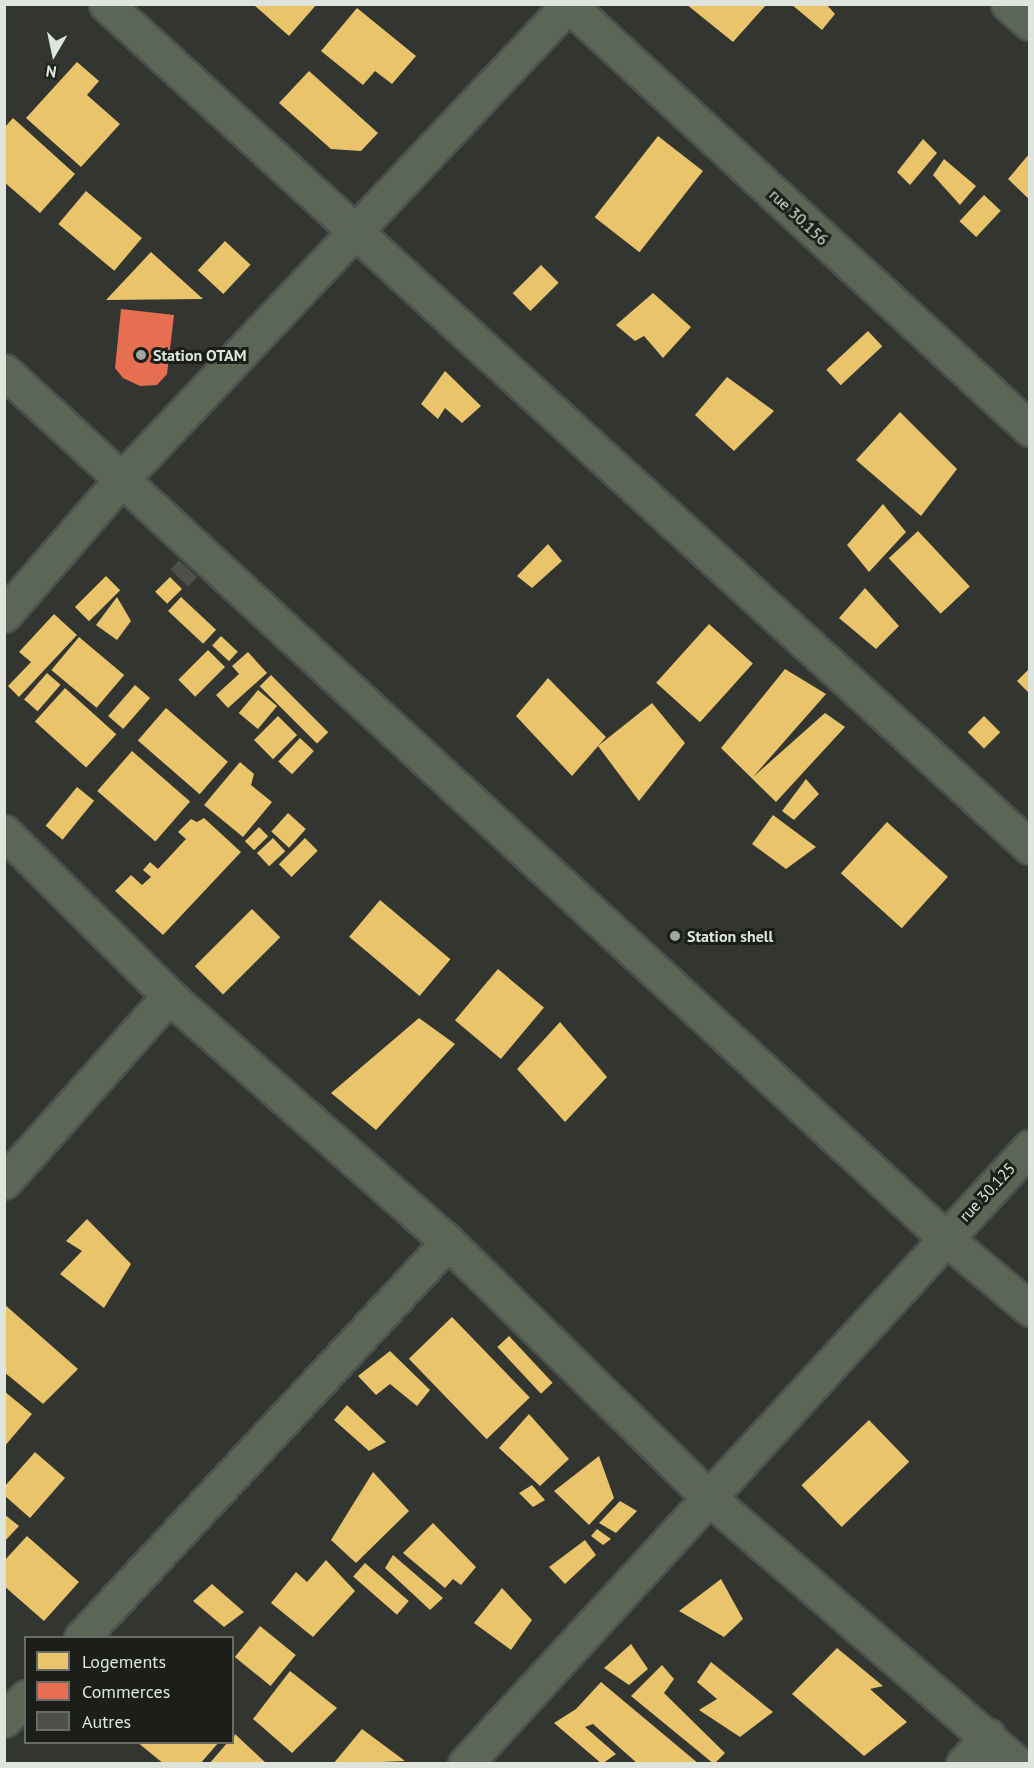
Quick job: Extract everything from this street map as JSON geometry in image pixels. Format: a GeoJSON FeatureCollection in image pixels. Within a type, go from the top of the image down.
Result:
{"type":"FeatureCollection","features":[{"type":"Feature","properties":{"kind":"street"},"geometry":{"type":"LineString","coordinates":[[106,4],[359,231],[1029,847]]}},
{"type":"Feature","properties":{"kind":"street"},"geometry":{"type":"LineString","coordinates":[[1008,4],[1029,24]]}},
{"type":"Feature","properties":{"kind":"street"},"geometry":{"type":"LineString","coordinates":[[4,615],[122,479],[359,231],[569,5]]}},
{"type":"Feature","properties":{"kind":"street","name":"rue 30.156"},"geometry":{"type":"LineString","coordinates":[[569,5],[1029,429]]}},
{"type":"Feature","properties":{"kind":"street"},"geometry":{"type":"LineString","coordinates":[[4,371],[944,1237],[1029,1309]]}},
{"type":"Feature","properties":{"kind":"street"},"geometry":{"type":"LineString","coordinates":[[4,832],[169,996],[448,1242],[707,1496],[1018,1764]]}},
{"type":"Feature","properties":{"kind":"street"},"geometry":{"type":"LineString","coordinates":[[4,1182],[169,996]]}},
{"type":"Feature","properties":{"kind":"street","name":"rue 30.125"},"geometry":{"type":"LineString","coordinates":[[465,1764],[707,1496],[1029,1147]]}},
{"type":"Feature","properties":{"kind":"street"},"geometry":{"type":"LineString","coordinates":[[83,1636],[448,1242]]}},
{"type":"Feature","properties":{"kind":"street"},"geometry":{"type":"LineString","coordinates":[[4,1720],[24,1699]]}},
{"type":"Feature","properties":{"kind":"street"},"geometry":{"type":"LineString","coordinates":[[963,1764],[988,1736]]}},
{"type":"Feature","properties":{"kind":"building: Logements"},"geometry":{"type":"Polygon","coordinates":[[[253,4],[317,4],[289,36],[253,4]]]}},
{"type":"Feature","properties":{"kind":"building: Logements"},"geometry":{"type":"Polygon","coordinates":[[[686,4],[767,4],[733,42],[686,4]]]}},
{"type":"Feature","properties":{"kind":"building: Logements"},"geometry":{"type":"Polygon","coordinates":[[[791,4],[826,4],[835,14],[822,30],[791,4]]]}},
{"type":"Feature","properties":{"kind":"building: Logements"},"geometry":{"type":"Polygon","coordinates":[[[357,8],[416,56],[392,84],[375,71],[363,85],[321,51],[357,8]]]}},
{"type":"Feature","properties":{"kind":"building: Logements"},"geometry":{"type":"Polygon","coordinates":[[[77,62],[99,81],[87,95],[120,124],[81,167],[26,118],[77,62]]]}},
{"type":"Feature","properties":{"kind":"building: Logements"},"geometry":{"type":"Polygon","coordinates":[[[309,71],[378,133],[361,151],[331,149],[279,103],[309,71]]]}},
{"type":"Feature","properties":{"kind":"building: Logements"},"geometry":{"type":"Polygon","coordinates":[[[13,118],[75,174],[40,213],[4,182],[4,128],[13,118]]]}},
{"type":"Feature","properties":{"kind":"building: Logements"},"geometry":{"type":"Polygon","coordinates":[[[658,136],[703,171],[640,252],[595,217],[658,136]]]}},
{"type":"Feature","properties":{"kind":"building: Logements"},"geometry":{"type":"Polygon","coordinates":[[[923,139],[937,153],[910,185],[897,172],[923,139]]]}},
{"type":"Feature","properties":{"kind":"building: Logements"},"geometry":{"type":"Polygon","coordinates":[[[1030,153],[1030,200],[1008,179],[1030,153]]]}},
{"type":"Feature","properties":{"kind":"building: Logements"},"geometry":{"type":"Polygon","coordinates":[[[944,159],[976,186],[960,205],[933,175],[944,159]]]}},
{"type":"Feature","properties":{"kind":"building: Logements"},"geometry":{"type":"Polygon","coordinates":[[[86,191],[142,238],[114,271],[58,224],[86,191]]]}},
{"type":"Feature","properties":{"kind":"building: Logements"},"geometry":{"type":"Polygon","coordinates":[[[984,195],[1001,211],[976,237],[959,221],[984,195]]]}},
{"type":"Feature","properties":{"kind":"building: Logements"},"geometry":{"type":"Polygon","coordinates":[[[225,241],[251,265],[223,294],[198,270],[225,241]]]}},
{"type":"Feature","properties":{"kind":"building: Logements"},"geometry":{"type":"Polygon","coordinates":[[[151,252],[203,299],[106,300],[151,252]]]}},
{"type":"Feature","properties":{"kind":"building: Logements"},"geometry":{"type":"Polygon","coordinates":[[[541,265],[559,283],[530,311],[513,293],[541,265]]]}},
{"type":"Feature","properties":{"kind":"building: Logements"},"geometry":{"type":"Polygon","coordinates":[[[653,293],[691,327],[663,358],[644,336],[635,341],[616,325],[653,293]]]}},
{"type":"Feature","properties":{"kind":"building: Logements"},"geometry":{"type":"Polygon","coordinates":[[[868,331],[882,346],[841,385],[826,370],[868,331]]]}},
{"type":"Feature","properties":{"kind":"building: Logements"},"geometry":{"type":"Polygon","coordinates":[[[445,371],[481,406],[462,423],[445,408],[438,419],[421,404],[445,371]]]}},
{"type":"Feature","properties":{"kind":"building: Logements"},"geometry":{"type":"Polygon","coordinates":[[[727,377],[774,411],[734,451],[695,415],[727,377]]]}},
{"type":"Feature","properties":{"kind":"building: Logements"},"geometry":{"type":"Polygon","coordinates":[[[900,412],[957,469],[921,516],[856,460],[900,412]]]}},
{"type":"Feature","properties":{"kind":"building: Logements"},"geometry":{"type":"Polygon","coordinates":[[[883,504],[906,532],[869,572],[847,545],[883,504]]]}},
{"type":"Feature","properties":{"kind":"building: Logements"},"geometry":{"type":"Polygon","coordinates":[[[918,531],[970,587],[941,614],[889,558],[918,531]]]}},
{"type":"Feature","properties":{"kind":"building: Logements"},"geometry":{"type":"Polygon","coordinates":[[[548,544],[562,561],[532,588],[517,576],[548,544]]]}},
{"type":"Feature","properties":{"kind":"building: Logements"},"geometry":{"type":"Polygon","coordinates":[[[106,576],[120,590],[89,621],[75,607],[106,576]]]}},
{"type":"Feature","properties":{"kind":"building: Logements"},"geometry":{"type":"Polygon","coordinates":[[[170,577],[182,589],[167,604],[155,592],[170,577]]]}},
{"type":"Feature","properties":{"kind":"building: Logements"},"geometry":{"type":"Polygon","coordinates":[[[865,588],[899,626],[876,649],[839,618],[865,588]]]}},
{"type":"Feature","properties":{"kind":"building: Logements"},"geometry":{"type":"Polygon","coordinates":[[[117,597],[131,621],[117,640],[96,625],[117,597]]]}},
{"type":"Feature","properties":{"kind":"building: Logements"},"geometry":{"type":"Polygon","coordinates":[[[181,597],[216,630],[203,644],[168,611],[181,597]]]}},
{"type":"Feature","properties":{"kind":"building: Logements"},"geometry":{"type":"Polygon","coordinates":[[[54,614],[77,635],[19,697],[8,686],[31,662],[19,652],[54,614]]]}},
{"type":"Feature","properties":{"kind":"building: Logements"},"geometry":{"type":"Polygon","coordinates":[[[709,624],[753,663],[700,722],[656,683],[709,624]]]}},
{"type":"Feature","properties":{"kind":"building: Logements"},"geometry":{"type":"Polygon","coordinates":[[[221,636],[238,652],[229,661],[212,646],[221,636]]]}},
{"type":"Feature","properties":{"kind":"building: Logements"},"geometry":{"type":"Polygon","coordinates":[[[79,637],[124,675],[97,708],[51,670],[79,637]]]}},
{"type":"Feature","properties":{"kind":"building: Logements"},"geometry":{"type":"Polygon","coordinates":[[[208,650],[225,667],[195,697],[178,680],[208,650]]]}},
{"type":"Feature","properties":{"kind":"building: Logements"},"geometry":{"type":"Polygon","coordinates":[[[248,652],[267,673],[228,708],[216,695],[239,674],[232,666],[248,652]]]}},
{"type":"Feature","properties":{"kind":"building: Logements"},"geometry":{"type":"Polygon","coordinates":[[[1030,668],[1030,694],[1017,681],[1030,668]]]}},
{"type":"Feature","properties":{"kind":"building: Logements"},"geometry":{"type":"Polygon","coordinates":[[[785,669],[826,694],[753,777],[825,713],[845,727],[776,802],[721,748],[785,669]]]}},
{"type":"Feature","properties":{"kind":"building: Logements"},"geometry":{"type":"Polygon","coordinates":[[[47,673],[61,685],[38,711],[24,699],[47,673]]]}},
{"type":"Feature","properties":{"kind":"building: Logements"},"geometry":{"type":"Polygon","coordinates":[[[271,675],[328,732],[317,744],[260,686],[271,675]]]}},
{"type":"Feature","properties":{"kind":"building: Logements"},"geometry":{"type":"Polygon","coordinates":[[[548,678],[606,737],[572,776],[516,716],[548,678]]]}},
{"type":"Feature","properties":{"kind":"building: Logements"},"geometry":{"type":"Polygon","coordinates":[[[135,685],[150,698],[123,729],[108,716],[135,685]]]}},
{"type":"Feature","properties":{"kind":"building: Logements"},"geometry":{"type":"Polygon","coordinates":[[[65,688],[116,734],[86,768],[35,721],[65,688]]]}},
{"type":"Feature","properties":{"kind":"building: Logements"},"geometry":{"type":"Polygon","coordinates":[[[258,690],[277,706],[258,729],[239,713],[258,690]]]}},
{"type":"Feature","properties":{"kind":"building: Logements"},"geometry":{"type":"Polygon","coordinates":[[[652,703],[685,743],[639,801],[598,746],[652,703]]]}},
{"type":"Feature","properties":{"kind":"building: Logements"},"geometry":{"type":"Polygon","coordinates":[[[166,708],[228,762],[200,794],[138,740],[166,708]]]}},
{"type":"Feature","properties":{"kind":"building: Logements"},"geometry":{"type":"Polygon","coordinates":[[[278,716],[297,735],[273,759],[254,740],[278,716]]]}},
{"type":"Feature","properties":{"kind":"building: Logements"},"geometry":{"type":"Polygon","coordinates":[[[984,716],[1000,732],[984,749],[968,732],[984,716]]]}},
{"type":"Feature","properties":{"kind":"building: Logements"},"geometry":{"type":"Polygon","coordinates":[[[300,738],[314,751],[292,774],[278,761],[300,738]]]}},
{"type":"Feature","properties":{"kind":"building: Logements"},"geometry":{"type":"Polygon","coordinates":[[[132,751],[190,802],[155,842],[97,791],[132,751]]]}},
{"type":"Feature","properties":{"kind":"building: Logements"},"geometry":{"type":"Polygon","coordinates":[[[240,762],[254,774],[251,785],[272,802],[243,837],[204,805],[240,762]]]}},
{"type":"Feature","properties":{"kind":"building: Logements"},"geometry":{"type":"Polygon","coordinates":[[[806,779],[819,794],[794,820],[782,811],[806,779]]]}},
{"type":"Feature","properties":{"kind":"building: Logements"},"geometry":{"type":"Polygon","coordinates":[[[77,787],[94,801],[63,840],[46,826],[77,787]]]}},
{"type":"Feature","properties":{"kind":"building: Logements"},"geometry":{"type":"Polygon","coordinates":[[[288,813],[306,829],[289,848],[271,832],[288,813]]]}},
{"type":"Feature","properties":{"kind":"building: Logements"},"geometry":{"type":"Polygon","coordinates":[[[773,815],[816,847],[786,869],[752,844],[773,815]]]}},
{"type":"Feature","properties":{"kind":"building: Logements"},"geometry":{"type":"Polygon","coordinates":[[[204,818],[241,852],[163,935],[115,891],[131,875],[142,885],[151,877],[143,870],[150,862],[158,869],[186,839],[178,832],[191,819],[197,822],[204,818]]]}},
{"type":"Feature","properties":{"kind":"building: Logements"},"geometry":{"type":"Polygon","coordinates":[[[887,822],[948,877],[902,928],[841,873],[887,822]]]}},
{"type":"Feature","properties":{"kind":"building: Logements"},"geometry":{"type":"Polygon","coordinates":[[[259,827],[268,836],[254,850],[245,841],[259,827]]]}},
{"type":"Feature","properties":{"kind":"building: Logements"},"geometry":{"type":"Polygon","coordinates":[[[273,838],[285,851],[269,866],[257,853],[273,838]]]}},
{"type":"Feature","properties":{"kind":"building: Logements"},"geometry":{"type":"Polygon","coordinates":[[[305,838],[318,851],[292,877],[279,864],[305,838]]]}},
{"type":"Feature","properties":{"kind":"building: Logements"},"geometry":{"type":"Polygon","coordinates":[[[380,900],[450,959],[420,996],[349,937],[380,900]]]}},
{"type":"Feature","properties":{"kind":"building: Logements"},"geometry":{"type":"Polygon","coordinates":[[[252,909],[280,937],[223,995],[195,966],[252,909]]]}},
{"type":"Feature","properties":{"kind":"building: Logements"},"geometry":{"type":"Polygon","coordinates":[[[498,969],[544,1008],[501,1059],[455,1020],[498,969]]]}},
{"type":"Feature","properties":{"kind":"building: Logements"},"geometry":{"type":"Polygon","coordinates":[[[419,1018],[455,1044],[376,1130],[331,1093],[419,1018]]]}},
{"type":"Feature","properties":{"kind":"building: Logements"},"geometry":{"type":"Polygon","coordinates":[[[560,1022],[607,1077],[565,1122],[517,1069],[560,1022]]]}},
{"type":"Feature","properties":{"kind":"building: Logements"},"geometry":{"type":"Polygon","coordinates":[[[87,1219],[131,1264],[104,1308],[60,1274],[82,1251],[66,1241],[87,1219]]]}},
{"type":"Feature","properties":{"kind":"building: Logements"},"geometry":{"type":"Polygon","coordinates":[[[4,1304],[78,1369],[43,1404],[4,1372],[4,1304]]]}},
{"type":"Feature","properties":{"kind":"building: Logements"},"geometry":{"type":"Polygon","coordinates":[[[452,1317],[530,1398],[487,1439],[409,1359],[452,1317]]]}},
{"type":"Feature","properties":{"kind":"building: Logements"},"geometry":{"type":"Polygon","coordinates":[[[509,1336],[553,1383],[541,1394],[497,1347],[509,1336]]]}},
{"type":"Feature","properties":{"kind":"building: Logements"},"geometry":{"type":"Polygon","coordinates":[[[390,1351],[430,1390],[417,1406],[390,1384],[376,1395],[358,1376],[390,1351]]]}},
{"type":"Feature","properties":{"kind":"building: Logements"},"geometry":{"type":"Polygon","coordinates":[[[4,1391],[32,1414],[4,1447],[4,1391]]]}},
{"type":"Feature","properties":{"kind":"building: Logements"},"geometry":{"type":"Polygon","coordinates":[[[347,1405],[386,1442],[369,1451],[334,1420],[347,1405]]]}},
{"type":"Feature","properties":{"kind":"building: Logements"},"geometry":{"type":"Polygon","coordinates":[[[529,1414],[569,1459],[540,1486],[499,1448],[529,1414]]]}},
{"type":"Feature","properties":{"kind":"building: Logements"},"geometry":{"type":"Polygon","coordinates":[[[869,1420],[909,1462],[842,1527],[801,1485],[869,1420]]]}},
{"type":"Feature","properties":{"kind":"building: Logements"},"geometry":{"type":"Polygon","coordinates":[[[35,1452],[65,1478],[30,1518],[5,1496],[5,1486],[35,1452]]]}},
{"type":"Feature","properties":{"kind":"building: Logements"},"geometry":{"type":"Polygon","coordinates":[[[599,1456],[614,1498],[589,1525],[554,1491],[599,1456]]]}},
{"type":"Feature","properties":{"kind":"building: Logements"},"geometry":{"type":"Polygon","coordinates":[[[373,1472],[409,1511],[356,1563],[331,1540],[373,1472]]]}},
{"type":"Feature","properties":{"kind":"building: Logements"},"geometry":{"type":"Polygon","coordinates":[[[532,1485],[545,1500],[533,1507],[519,1493],[532,1485]]]}},
{"type":"Feature","properties":{"kind":"building: Logements"},"geometry":{"type":"Polygon","coordinates":[[[620,1501],[637,1511],[616,1533],[599,1523],[620,1501]]]}},
{"type":"Feature","properties":{"kind":"building: Logements"},"geometry":{"type":"Polygon","coordinates":[[[4,1514],[19,1526],[4,1542],[4,1514]]]}},
{"type":"Feature","properties":{"kind":"building: Logements"},"geometry":{"type":"Polygon","coordinates":[[[433,1523],[476,1567],[461,1585],[453,1579],[445,1588],[403,1553],[433,1523]]]}},
{"type":"Feature","properties":{"kind":"building: Logements"},"geometry":{"type":"Polygon","coordinates":[[[597,1529],[611,1539],[603,1545],[591,1536],[597,1529]]]}},
{"type":"Feature","properties":{"kind":"building: Logements"},"geometry":{"type":"Polygon","coordinates":[[[27,1536],[79,1582],[44,1621],[4,1586],[4,1561],[27,1536]]]}},
{"type":"Feature","properties":{"kind":"building: Logements"},"geometry":{"type":"Polygon","coordinates":[[[585,1540],[596,1555],[565,1584],[549,1567],[585,1540]]]}},
{"type":"Feature","properties":{"kind":"building: Logements"},"geometry":{"type":"Polygon","coordinates":[[[393,1555],[443,1598],[430,1610],[385,1568],[393,1555]]]}},
{"type":"Feature","properties":{"kind":"building: Logements"},"geometry":{"type":"Polygon","coordinates":[[[326,1560],[355,1591],[313,1637],[271,1603],[296,1572],[307,1582],[326,1560]]]}},
{"type":"Feature","properties":{"kind":"building: Logements"},"geometry":{"type":"Polygon","coordinates":[[[365,1563],[409,1601],[397,1615],[353,1577],[365,1563]]]}},
{"type":"Feature","properties":{"kind":"building: Logements"},"geometry":{"type":"Polygon","coordinates":[[[721,1579],[743,1619],[724,1637],[679,1611],[721,1579]]]}},
{"type":"Feature","properties":{"kind":"building: Logements"},"geometry":{"type":"Polygon","coordinates":[[[212,1584],[244,1612],[224,1627],[193,1601],[212,1584]]]}},
{"type":"Feature","properties":{"kind":"building: Logements"},"geometry":{"type":"Polygon","coordinates":[[[502,1588],[532,1620],[511,1650],[474,1623],[502,1588]]]}},
{"type":"Feature","properties":{"kind":"building: Logements"},"geometry":{"type":"Polygon","coordinates":[[[260,1626],[296,1655],[271,1686],[235,1657],[260,1626]]]}},
{"type":"Feature","properties":{"kind":"building: Logements"},"geometry":{"type":"Polygon","coordinates":[[[631,1644],[648,1669],[629,1685],[604,1668],[631,1644]]]}},
{"type":"Feature","properties":{"kind":"building: Logements"},"geometry":{"type":"Polygon","coordinates":[[[837,1648],[883,1686],[870,1689],[907,1722],[864,1756],[792,1694],[837,1648]]]}},
{"type":"Feature","properties":{"kind":"building: Logements"},"geometry":{"type":"Polygon","coordinates":[[[711,1662],[773,1712],[740,1737],[699,1710],[717,1699],[697,1682],[711,1662]]]}},
{"type":"Feature","properties":{"kind":"building: Logements"},"geometry":{"type":"Polygon","coordinates":[[[662,1665],[674,1679],[664,1693],[725,1753],[714,1764],[631,1696],[662,1665]]]}},
{"type":"Feature","properties":{"kind":"building: Logements"},"geometry":{"type":"Polygon","coordinates":[[[290,1671],[337,1708],[292,1753],[253,1719],[290,1671]]]}},
{"type":"Feature","properties":{"kind":"building: Logements"},"geometry":{"type":"Polygon","coordinates":[[[601,1682],[699,1764],[638,1764],[593,1724],[585,1727],[616,1754],[602,1764],[554,1723],[576,1709],[601,1682]]]}},
{"type":"Feature","properties":{"kind":"building: Logements"},"geometry":{"type":"Polygon","coordinates":[[[362,1729],[405,1761],[333,1764],[362,1729]]]}},
{"type":"Feature","properties":{"kind":"building: Logements"},"geometry":{"type":"Polygon","coordinates":[[[235,1734],[267,1764],[209,1764],[226,1744],[234,1744],[235,1734]]]}},
{"type":"Feature","properties":{"kind":"building: Logements"},"geometry":{"type":"Polygon","coordinates":[[[139,1744],[217,1744],[200,1764],[164,1764],[139,1744]]]}},
{"type":"Feature","properties":{"kind":"building: Commerces"},"geometry":{"type":"Polygon","coordinates":[[[121,309],[174,315],[167,374],[157,385],[140,386],[123,378],[115,368],[121,309]]]}},
{"type":"Feature","properties":{"kind":"building: Autres"},"geometry":{"type":"Polygon","coordinates":[[[179,560],[197,577],[188,587],[170,570],[179,560]]]}},
{"type":"Feature","properties":{"kind":"place","name":"Station OTAM"},"geometry":{"type":"Point","coordinates":[141,355]}},
{"type":"Feature","properties":{"kind":"place","name":"Station shell"},"geometry":{"type":"Point","coordinates":[675,936]}}]}
